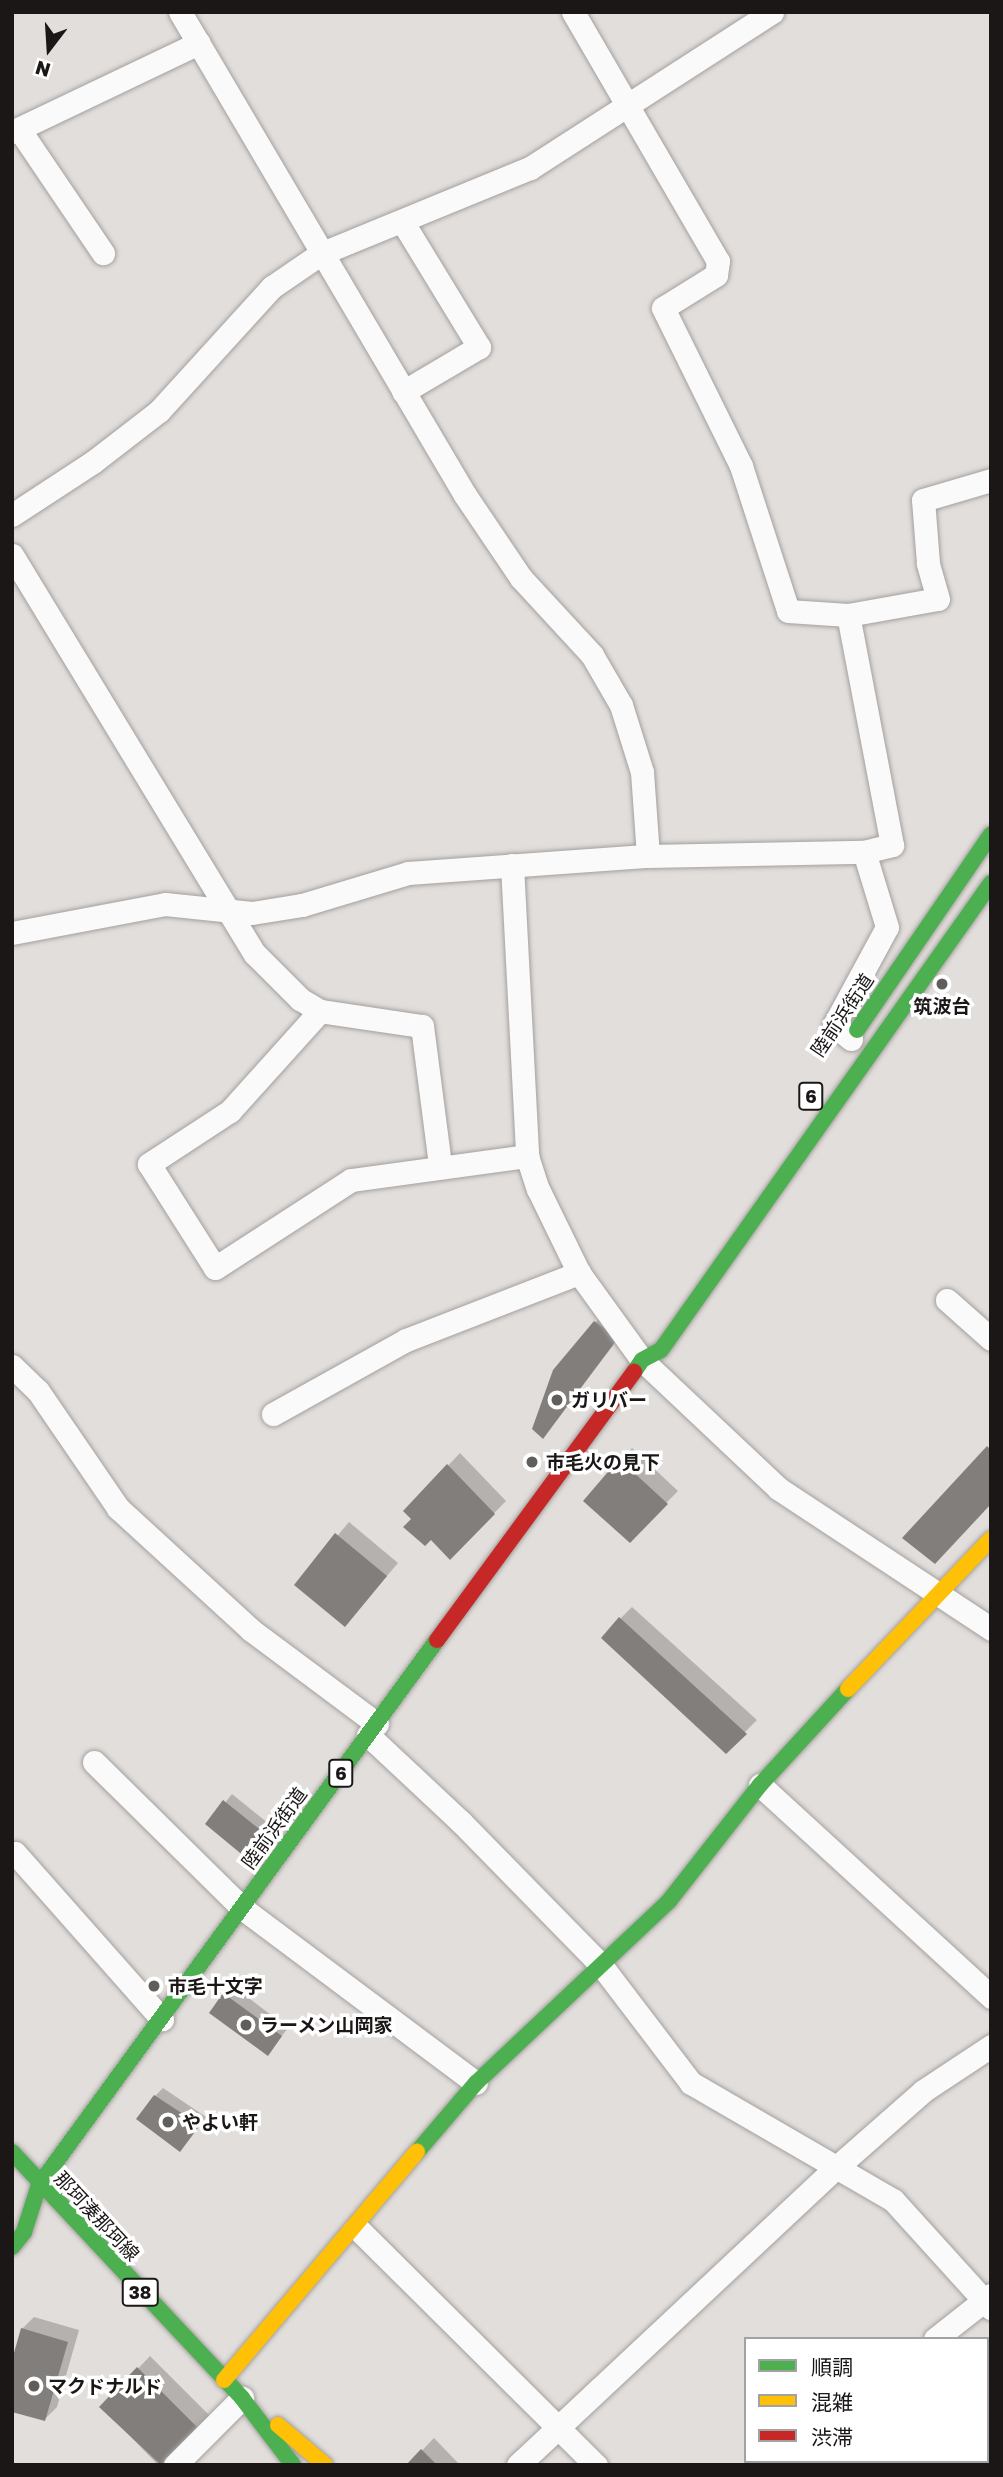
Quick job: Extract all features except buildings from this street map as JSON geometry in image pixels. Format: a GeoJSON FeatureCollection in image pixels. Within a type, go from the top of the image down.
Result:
{"type":"FeatureCollection","features":[{"type":"Feature","properties":{"kind":"main road","name":"陸前浜街道"},"geometry":{"type":"LineString","coordinates":[[847,1044],[988,843]]}},
{"type":"Feature","properties":{"kind":"main road","name":"陸前浜街道"},"geometry":{"type":"LineString","coordinates":[[12,2203],[38,2185],[642,1360],[661,1350],[991,883]]}},
{"type":"Feature","properties":{"kind":"main road"},"geometry":{"type":"LineString","coordinates":[[642,1336],[642,1360]]}},
{"type":"Feature","properties":{"kind":"main road"},"geometry":{"type":"LineString","coordinates":[[224,2380],[357,2228],[477,2083],[669,1901],[760,1785],[936,1592],[991,1539]]}},
{"type":"Feature","properties":{"kind":"main road","name":"那珂湊那珂線"},"geometry":{"type":"LineString","coordinates":[[12,2152],[38,2185],[224,2380],[242,2398],[325,2465]]}},
{"type":"Feature","properties":{"kind":"main road","name":"陸前浜街道"},"geometry":{"type":"LineString","coordinates":[[12,2247],[24,2232],[38,2185]]}},
{"type":"Feature","properties":{"kind":"main road","name":"那珂湊那珂線"},"geometry":{"type":"LineString","coordinates":[[242,2398],[293,2465]]}},
{"type":"Feature","properties":{"kind":"street"},"geometry":{"type":"LineString","coordinates":[[180,12],[281,176],[320,254],[403,392],[521,578],[592,655],[621,705],[642,772],[648,856]]}},
{"type":"Feature","properties":{"kind":"street"},"geometry":{"type":"LineString","coordinates":[[573,12],[631,105],[718,261],[716,275],[663,308],[741,466],[788,611],[848,615],[937,599],[928,563],[923,500],[991,480]]}},
{"type":"Feature","properties":{"kind":"street"},"geometry":{"type":"LineString","coordinates":[[12,515],[93,463],[159,411],[272,287],[320,254],[530,168],[772,12]]}},
{"type":"Feature","properties":{"kind":"street"},"geometry":{"type":"LineString","coordinates":[[103,253],[16,130],[199,43]]}},
{"type":"Feature","properties":{"kind":"street"},"geometry":{"type":"LineString","coordinates":[[402,221],[479,347],[403,392]]}},
{"type":"Feature","properties":{"kind":"street"},"geometry":{"type":"LineString","coordinates":[[12,555],[255,954],[300,999],[320,1011],[422,1026],[440,1166]]}},
{"type":"Feature","properties":{"kind":"street"},"geometry":{"type":"LineString","coordinates":[[12,933],[165,904],[228,912],[302,905],[408,873],[648,856],[864,852],[892,845],[848,615]]}},
{"type":"Feature","properties":{"kind":"street"},"geometry":{"type":"LineString","coordinates":[[847,1044],[834,1025],[887,928],[864,852]]}},
{"type":"Feature","properties":{"kind":"street"},"geometry":{"type":"LineString","coordinates":[[512,865],[527,1157],[537,1189],[579,1273],[642,1360],[779,1489],[991,1629]]}},
{"type":"Feature","properties":{"kind":"street"},"geometry":{"type":"LineString","coordinates":[[320,1011],[230,1111],[149,1164],[215,1268],[351,1180],[440,1166],[527,1157]]}},
{"type":"Feature","properties":{"kind":"street"},"geometry":{"type":"LineString","coordinates":[[273,1414],[406,1340],[579,1273]]}},
{"type":"Feature","properties":{"kind":"street"},"geometry":{"type":"LineString","coordinates":[[947,1300],[991,1339]]}},
{"type":"Feature","properties":{"kind":"street"},"geometry":{"type":"LineString","coordinates":[[12,1366],[38,1391],[118,1508],[251,1630],[372,1730],[601,1965],[691,2083],[893,2200],[989,2301],[938,2337]]}},
{"type":"Feature","properties":{"kind":"street"},"geometry":{"type":"LineString","coordinates":[[94,1762],[242,1908],[477,2083]]}},
{"type":"Feature","properties":{"kind":"street"},"geometry":{"type":"LineString","coordinates":[[760,1785],[991,1997]]}},
{"type":"Feature","properties":{"kind":"street"},"geometry":{"type":"LineString","coordinates":[[15,1853],[162,2019]]}},
{"type":"Feature","properties":{"kind":"street"},"geometry":{"type":"LineString","coordinates":[[518,2465],[838,2166],[923,2091],[991,2046]]}},
{"type":"Feature","properties":{"kind":"street"},"geometry":{"type":"LineString","coordinates":[[357,2228],[562,2426],[596,2465]]}},
{"type":"Feature","properties":{"kind":"street"},"geometry":{"type":"LineString","coordinates":[[175,2465],[242,2398]]}},
{"type":"Feature","properties":{"kind":"traffic: fast"},"geometry":{"type":"LineString","coordinates":[[857,1030],[991,834]]}},
{"type":"Feature","properties":{"kind":"traffic: fast"},"geometry":{"type":"LineString","coordinates":[[634,1372],[642,1360],[661,1350],[991,883]]}},
{"type":"Feature","properties":{"kind":"traffic: fast"},"geometry":{"type":"LineString","coordinates":[[12,2247],[24,2232],[39,2185],[437,1640]]}},
{"type":"Feature","properties":{"kind":"traffic: fast"},"geometry":{"type":"LineString","coordinates":[[417,2152],[476,2083],[669,1901],[760,1785],[848,1689]]}},
{"type":"Feature","properties":{"kind":"traffic: fast"},"geometry":{"type":"LineString","coordinates":[[12,2152],[242,2398],[293,2465]]}},
{"type":"Feature","properties":{"kind":"traffic: slow"},"geometry":{"type":"LineString","coordinates":[[848,1689],[991,1539]]}},
{"type":"Feature","properties":{"kind":"traffic: slow"},"geometry":{"type":"LineString","coordinates":[[224,2380],[417,2152]]}},
{"type":"Feature","properties":{"kind":"traffic: slow"},"geometry":{"type":"LineString","coordinates":[[278,2425],[325,2465]]}},
{"type":"Feature","properties":{"kind":"traffic: jam"},"geometry":{"type":"LineString","coordinates":[[437,1640],[634,1372]]}},
{"type":"Feature","properties":{"kind":"place","name":"筑波台"},"geometry":{"type":"Point","coordinates":[942,984]}},
{"type":"Feature","properties":{"kind":"place","name":"ガリバー"},"geometry":{"type":"Point","coordinates":[557,1400]}},
{"type":"Feature","properties":{"kind":"place","name":"市毛火の見下"},"geometry":{"type":"Point","coordinates":[532,1462]}},
{"type":"Feature","properties":{"kind":"place","name":"市毛十文字"},"geometry":{"type":"Point","coordinates":[154,1986]}},
{"type":"Feature","properties":{"kind":"place","name":"ラーメン山岡家"},"geometry":{"type":"Point","coordinates":[246,2025]}},
{"type":"Feature","properties":{"kind":"place","name":"やよい軒"},"geometry":{"type":"Point","coordinates":[168,2122]}},
{"type":"Feature","properties":{"kind":"place","name":"マクドナルド"},"geometry":{"type":"Point","coordinates":[34,2386]}}]}
